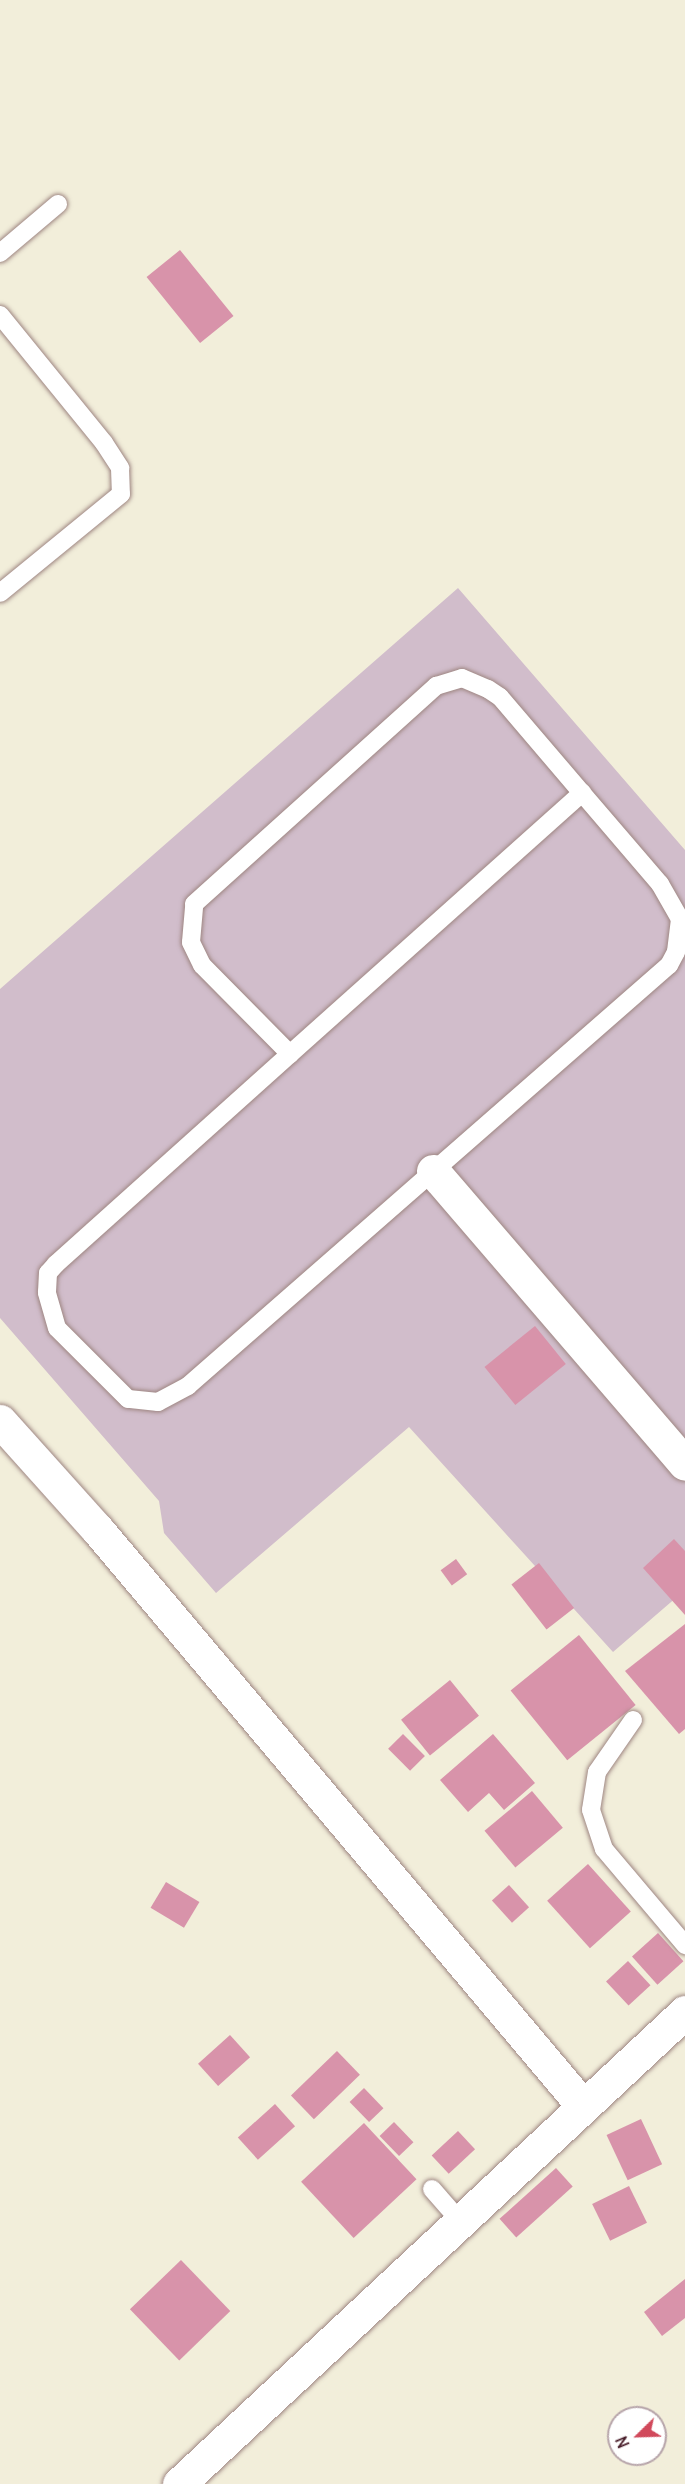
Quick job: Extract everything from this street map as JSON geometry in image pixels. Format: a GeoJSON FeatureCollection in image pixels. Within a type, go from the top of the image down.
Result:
{"type":"FeatureCollection","features":[{"type":"Feature","properties":{"kind":"street"},"geometry":{"type":"LineString","coordinates":[[433,1171],[685,1464]]}},
{"type":"Feature","properties":{"kind":"street"},"geometry":{"type":"LineString","coordinates":[[0,1421],[98,1529],[583,2106]]}},
{"type":"Feature","properties":{"kind":"street"},"geometry":{"type":"LineString","coordinates":[[178,2484],[685,2012]]}},
{"type":"Feature","properties":{"kind":"lane"},"geometry":{"type":"LineString","coordinates":[[0,254],[58,204]]}},
{"type":"Feature","properties":{"kind":"lane"},"geometry":{"type":"LineString","coordinates":[[0,315],[104,443],[120,468],[121,494],[0,593]]}},
{"type":"Feature","properties":{"kind":"lane"},"geometry":{"type":"LineString","coordinates":[[290,1054],[195,954],[190,916],[202,892],[447,681],[462,678],[500,697],[582,793],[674,906],[682,937],[676,952],[669,965],[174,1396],[144,1405],[112,1388],[57,1328],[49,1308],[48,1274],[582,793]]}},
{"type":"Feature","properties":{"kind":"lane"},"geometry":{"type":"LineString","coordinates":[[633,1720],[597,1772],[591,1810],[604,1849],[685,1945]]}},
{"type":"Feature","properties":{"kind":"lane"},"geometry":{"type":"LineString","coordinates":[[432,2189],[460,2221]]}},
{"type":"Feature","properties":{"kind":"shaded area"},"geometry":{"type":"Polygon","coordinates":[[[458,588],[685,850],[685,1590],[613,1652],[409,1427],[216,1593],[164,1533],[159,1501],[0,1318],[0,989],[458,588]]]}},
{"type":"Feature","properties":{"kind":"building"},"geometry":{"type":"Polygon","coordinates":[[[180,250],[233,316],[200,343],[147,277],[180,250]]]}},
{"type":"Feature","properties":{"kind":"building"},"geometry":{"type":"Polygon","coordinates":[[[535,1326],[566,1364],[515,1405],[484,1367],[535,1326]]]}},
{"type":"Feature","properties":{"kind":"building"},"geometry":{"type":"Polygon","coordinates":[[[674,1539],[685,1551],[685,1615],[643,1568],[674,1539]]]}},
{"type":"Feature","properties":{"kind":"building"},"geometry":{"type":"Polygon","coordinates":[[[456,1559],[467,1574],[452,1586],[441,1570],[456,1559]]]}},
{"type":"Feature","properties":{"kind":"building"},"geometry":{"type":"Polygon","coordinates":[[[539,1563],[574,1608],[547,1629],[511,1585],[539,1563]]]}},
{"type":"Feature","properties":{"kind":"building"},"geometry":{"type":"Polygon","coordinates":[[[685,1624],[685,1729],[679,1734],[625,1671],[685,1624]]]}},
{"type":"Feature","properties":{"kind":"building"},"geometry":{"type":"Polygon","coordinates":[[[579,1635],[636,1705],[567,1760],[511,1690],[579,1635]]]}},
{"type":"Feature","properties":{"kind":"building"},"geometry":{"type":"Polygon","coordinates":[[[450,1680],[479,1716],[430,1755],[401,1720],[450,1680]]]}},
{"type":"Feature","properties":{"kind":"building"},"geometry":{"type":"Polygon","coordinates":[[[403,1734],[425,1756],[410,1771],[388,1749],[403,1734]]]}},
{"type":"Feature","properties":{"kind":"building"},"geometry":{"type":"Polygon","coordinates":[[[493,1734],[535,1783],[504,1810],[489,1793],[468,1812],[440,1780],[493,1734]]]}},
{"type":"Feature","properties":{"kind":"building"},"geometry":{"type":"Polygon","coordinates":[[[532,1791],[563,1828],[515,1868],[485,1831],[532,1791]]]}},
{"type":"Feature","properties":{"kind":"building"},"geometry":{"type":"Polygon","coordinates":[[[588,1864],[631,1912],[590,1948],[547,1901],[588,1864]]]}},
{"type":"Feature","properties":{"kind":"building"},"geometry":{"type":"Polygon","coordinates":[[[166,1882],[199,1902],[184,1928],[151,1908],[166,1882]]]}},
{"type":"Feature","properties":{"kind":"building"},"geometry":{"type":"Polygon","coordinates":[[[509,1885],[529,1907],[512,1923],[492,1900],[509,1885]]]}},
{"type":"Feature","properties":{"kind":"building"},"geometry":{"type":"Polygon","coordinates":[[[658,1933],[683,1961],[657,1985],[632,1956],[658,1933]]]}},
{"type":"Feature","properties":{"kind":"building"},"geometry":{"type":"Polygon","coordinates":[[[628,1961],[651,1985],[629,2006],[606,1981],[628,1961]]]}},
{"type":"Feature","properties":{"kind":"building"},"geometry":{"type":"Polygon","coordinates":[[[230,2035],[250,2057],[218,2086],[198,2064],[230,2035]]]}},
{"type":"Feature","properties":{"kind":"building"},"geometry":{"type":"Polygon","coordinates":[[[337,2051],[360,2075],[314,2119],[291,2095],[337,2051]]]}},
{"type":"Feature","properties":{"kind":"building"},"geometry":{"type":"Polygon","coordinates":[[[364,2088],[383,2108],[369,2122],[350,2102],[364,2088]]]}},
{"type":"Feature","properties":{"kind":"building"},"geometry":{"type":"Polygon","coordinates":[[[275,2104],[295,2126],[258,2160],[238,2137],[275,2104]]]}},
{"type":"Feature","properties":{"kind":"building"},"geometry":{"type":"Polygon","coordinates":[[[641,2119],[662,2164],[628,2180],[607,2135],[641,2119]]]}},
{"type":"Feature","properties":{"kind":"building"},"geometry":{"type":"Polygon","coordinates":[[[394,2122],[413,2142],[399,2156],[380,2136],[394,2122]]]}},
{"type":"Feature","properties":{"kind":"building"},"geometry":{"type":"Polygon","coordinates":[[[364,2123],[417,2179],[354,2238],[301,2182],[364,2123]]]}},
{"type":"Feature","properties":{"kind":"building"},"geometry":{"type":"Polygon","coordinates":[[[458,2131],[475,2149],[449,2174],[432,2156],[458,2131]]]}},
{"type":"Feature","properties":{"kind":"building"},"geometry":{"type":"Polygon","coordinates":[[[556,2168],[573,2187],[516,2237],[500,2219],[556,2168]]]}},
{"type":"Feature","properties":{"kind":"building"},"geometry":{"type":"Polygon","coordinates":[[[629,2186],[647,2223],[610,2241],[592,2204],[629,2186]]]}},
{"type":"Feature","properties":{"kind":"building"},"geometry":{"type":"Polygon","coordinates":[[[181,2260],[230,2311],[179,2360],[130,2309],[181,2260]]]}},
{"type":"Feature","properties":{"kind":"building"},"geometry":{"type":"Polygon","coordinates":[[[685,2279],[685,2318],[662,2336],[644,2312],[685,2279]]]}}]}
